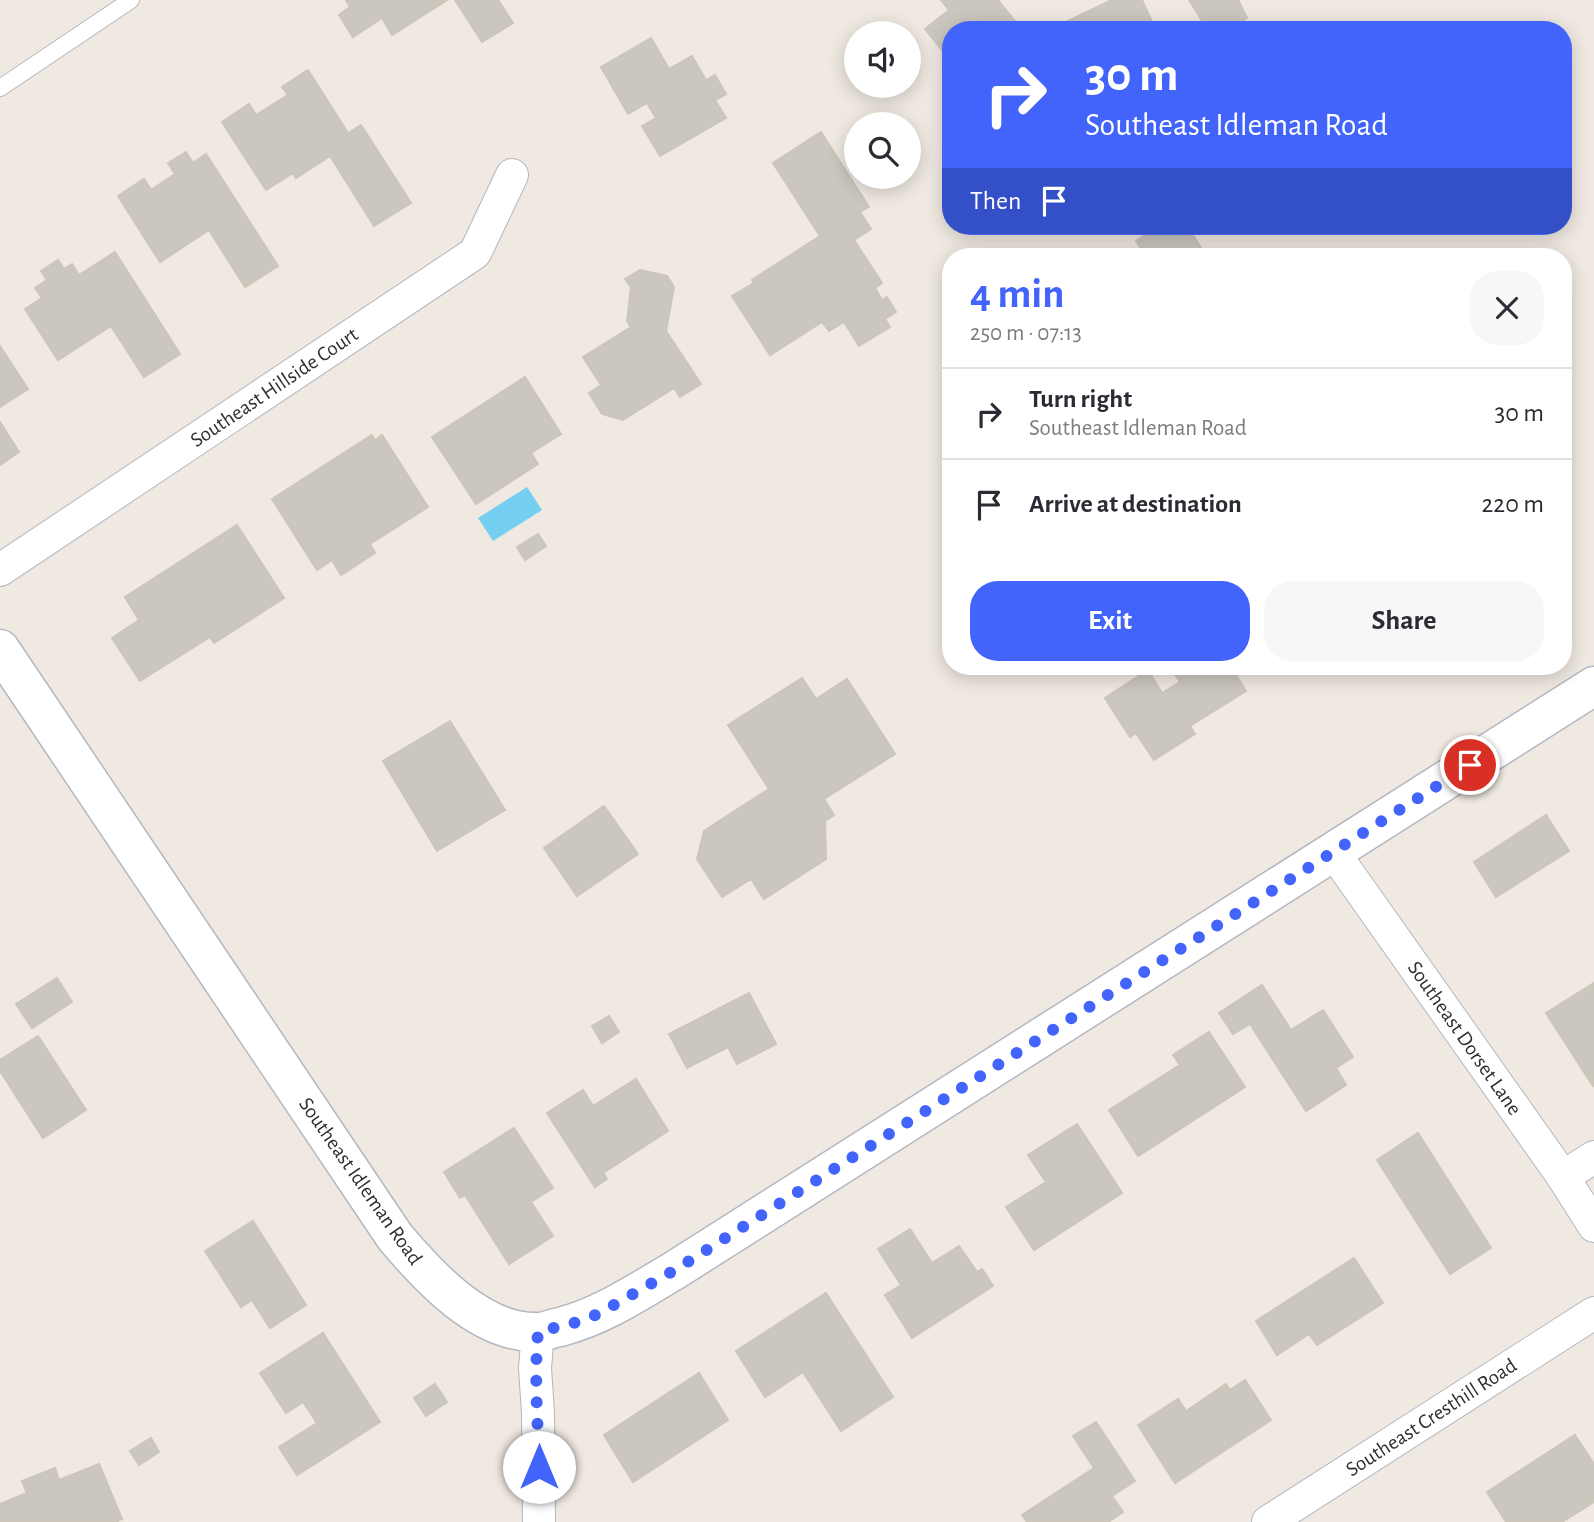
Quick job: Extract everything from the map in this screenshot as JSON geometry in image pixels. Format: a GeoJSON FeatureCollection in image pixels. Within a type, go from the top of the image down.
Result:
{"type":"FeatureCollection","features":[{"type":"Feature","properties":{"kind":"main road","name":"Southeast Idleman Road"},"geometry":{"type":"LineString","coordinates":[[0,649],[395,1237],[428,1276],[456,1300],[510,1328],[538,1332],[598,1314],[664,1276],[1594,686]]}},
{"type":"Feature","properties":{"kind":"street","name":"Southeast Hillside Court"},"geometry":{"type":"LineString","coordinates":[[0,570],[475,253],[512,175]]}},
{"type":"Feature","properties":{"kind":"street","name":"Southeast Dorset Lane"},"geometry":{"type":"LineString","coordinates":[[1334,853],[1563,1177],[1594,1226]]}},
{"type":"Feature","properties":{"kind":"street"},"geometry":{"type":"LineString","coordinates":[[1563,1177],[1594,1157]]}},
{"type":"Feature","properties":{"kind":"street","name":"Southeast Cresthill Road"},"geometry":{"type":"LineString","coordinates":[[1268,1522],[1594,1313]]}},
{"type":"Feature","properties":{"kind":"street"},"geometry":{"type":"LineString","coordinates":[[538,1332],[535,1368],[539,1522]]}},
{"type":"Feature","properties":{"kind":"lane"},"geometry":{"type":"LineString","coordinates":[[0,88],[131,0]]}},
{"type":"Feature","properties":{"kind":"water"},"geometry":{"type":"Polygon","coordinates":[[[527,487],[542,510],[493,541],[478,518],[527,487]]]}},
{"type":"Feature","properties":{"kind":"building"},"geometry":{"type":"Polygon","coordinates":[[[346,0],[447,0],[392,35],[382,18],[353,37],[339,15],[350,7],[346,0]]]}},
{"type":"Feature","properties":{"kind":"building"},"geometry":{"type":"Polygon","coordinates":[[[455,0],[498,0],[513,23],[482,42],[455,0]]]}},
{"type":"Feature","properties":{"kind":"building"},"geometry":{"type":"Polygon","coordinates":[[[941,0],[998,0],[1015,21],[942,21],[942,50],[925,29],[949,10],[941,0]]]}},
{"type":"Feature","properties":{"kind":"building"},"geometry":{"type":"Polygon","coordinates":[[[1112,0],[1142,0],[1152,21],[1068,21],[1112,0]]]}},
{"type":"Feature","properties":{"kind":"building"},"geometry":{"type":"Polygon","coordinates":[[[1189,0],[1238,0],[1247,18],[1242,21],[1202,21],[1189,0]]]}},
{"type":"Feature","properties":{"kind":"building"},"geometry":{"type":"Polygon","coordinates":[[[651,38],[669,69],[692,56],[706,80],[715,75],[726,94],[715,100],[726,118],[660,156],[642,126],[656,118],[647,103],[628,114],[601,67],[651,38]]]}},
{"type":"Feature","properties":{"kind":"building"},"geometry":{"type":"Polygon","coordinates":[[[308,70],[348,133],[361,125],[411,203],[374,226],[330,156],[296,178],[293,173],[266,190],[222,122],[249,104],[256,115],[288,95],[282,87],[308,70]]]}},
{"type":"Feature","properties":{"kind":"building"},"geometry":{"type":"Polygon","coordinates":[[[821,132],[844,168],[844,189],[857,189],[869,207],[860,212],[871,229],[854,240],[882,283],[875,288],[882,300],[887,297],[896,312],[885,319],[890,327],[859,346],[844,322],[829,331],[822,322],[770,355],[732,296],[820,236],[773,163],[821,132]]]}},
{"type":"Feature","properties":{"kind":"building"},"geometry":{"type":"Polygon","coordinates":[[[186,152],[193,163],[206,154],[278,266],[245,287],[209,230],[160,262],[118,196],[144,179],[151,190],[175,174],[168,163],[186,152]]]}},
{"type":"Feature","properties":{"kind":"building"},"geometry":{"type":"Polygon","coordinates":[[[1145,235],[1193,235],[1201,248],[1141,248],[1136,241],[1145,235]]]}},
{"type":"Feature","properties":{"kind":"building"},"geometry":{"type":"Polygon","coordinates":[[[115,252],[180,354],[144,377],[111,326],[58,360],[25,309],[42,298],[35,288],[47,280],[41,271],[58,260],[64,269],[72,264],[79,275],[115,252]]]}},
{"type":"Feature","properties":{"kind":"building"},"geometry":{"type":"Polygon","coordinates":[[[640,270],[667,276],[674,287],[666,331],[701,384],[680,397],[674,388],[623,420],[602,414],[589,393],[601,385],[583,357],[631,327],[627,321],[631,287],[625,279],[640,270]]]}},
{"type":"Feature","properties":{"kind":"building"},"geometry":{"type":"Polygon","coordinates":[[[0,346],[28,389],[0,407],[0,346]]]}},
{"type":"Feature","properties":{"kind":"building"},"geometry":{"type":"Polygon","coordinates":[[[525,377],[561,434],[531,453],[538,464],[476,504],[432,437],[525,377]]]}},
{"type":"Feature","properties":{"kind":"building"},"geometry":{"type":"Polygon","coordinates":[[[0,422],[19,452],[0,465],[0,422]]]}},
{"type":"Feature","properties":{"kind":"building"},"geometry":{"type":"Polygon","coordinates":[[[372,435],[375,440],[382,435],[428,507],[370,544],[375,553],[341,575],[332,560],[317,570],[272,499],[372,435]]]}},
{"type":"Feature","properties":{"kind":"building"},"geometry":{"type":"Polygon","coordinates":[[[237,525],[284,598],[214,643],[210,637],[140,681],[112,638],[139,620],[125,597],[237,525]]]}},
{"type":"Feature","properties":{"kind":"building"},"geometry":{"type":"Polygon","coordinates":[[[538,534],[546,546],[525,560],[517,547],[538,534]]]}},
{"type":"Feature","properties":{"kind":"building"},"geometry":{"type":"Polygon","coordinates":[[[1140,675],[1151,675],[1162,693],[1180,682],[1175,675],[1236,675],[1246,691],[1190,726],[1195,734],[1154,760],[1136,733],[1130,737],[1105,698],[1140,675]]]}},
{"type":"Feature","properties":{"kind":"building"},"geometry":{"type":"Polygon","coordinates":[[[802,678],[816,699],[847,679],[895,754],[824,799],[834,815],[825,821],[826,859],[764,899],[751,879],[722,897],[697,859],[704,831],[769,789],[728,725],[802,678]]]}},
{"type":"Feature","properties":{"kind":"building"},"geometry":{"type":"Polygon","coordinates":[[[450,721],[505,810],[437,851],[383,761],[450,721]]]}},
{"type":"Feature","properties":{"kind":"building"},"geometry":{"type":"Polygon","coordinates":[[[604,806],[638,854],[577,896],[544,848],[604,806]]]}},
{"type":"Feature","properties":{"kind":"building"},"geometry":{"type":"Polygon","coordinates":[[[1546,815],[1569,851],[1496,897],[1474,862],[1546,815]]]}},
{"type":"Feature","properties":{"kind":"building"},"geometry":{"type":"Polygon","coordinates":[[[57,978],[72,1002],[32,1028],[16,1004],[57,978]]]}},
{"type":"Feature","properties":{"kind":"building"},"geometry":{"type":"Polygon","coordinates":[[[1594,983],[1594,1085],[1593,1086],[1546,1013],[1594,983]]]}},
{"type":"Feature","properties":{"kind":"building"},"geometry":{"type":"Polygon","coordinates":[[[1262,985],[1291,1030],[1323,1010],[1353,1057],[1336,1068],[1346,1085],[1306,1111],[1250,1024],[1233,1034],[1219,1013],[1262,985]]]}},
{"type":"Feature","properties":{"kind":"building"},"geometry":{"type":"Polygon","coordinates":[[[749,993],[776,1044],[737,1064],[728,1047],[687,1068],[669,1034],[749,993]]]}},
{"type":"Feature","properties":{"kind":"building"},"geometry":{"type":"Polygon","coordinates":[[[609,1016],[619,1032],[602,1043],[592,1026],[609,1016]]]}},
{"type":"Feature","properties":{"kind":"building"},"geometry":{"type":"Polygon","coordinates":[[[1209,1032],[1245,1087],[1138,1156],[1109,1110],[1180,1065],[1173,1055],[1209,1032]]]}},
{"type":"Feature","properties":{"kind":"building"},"geometry":{"type":"Polygon","coordinates":[[[38,1036],[86,1110],[43,1138],[0,1071],[0,1060],[38,1036]]]}},
{"type":"Feature","properties":{"kind":"building"},"geometry":{"type":"Polygon","coordinates":[[[636,1079],[668,1131],[603,1173],[607,1179],[595,1187],[547,1113],[583,1090],[593,1106],[636,1079]]]}},
{"type":"Feature","properties":{"kind":"building"},"geometry":{"type":"Polygon","coordinates":[[[1077,1124],[1122,1193],[1034,1250],[1006,1207],[1046,1182],[1028,1155],[1077,1124]]]}},
{"type":"Feature","properties":{"kind":"building"},"geometry":{"type":"Polygon","coordinates":[[[514,1128],[553,1188],[531,1202],[553,1236],[509,1264],[465,1195],[460,1198],[444,1172],[514,1128]]]}},
{"type":"Feature","properties":{"kind":"building"},"geometry":{"type":"Polygon","coordinates":[[[1418,1133],[1491,1248],[1450,1274],[1377,1160],[1418,1133]]]}},
{"type":"Feature","properties":{"kind":"building"},"geometry":{"type":"Polygon","coordinates":[[[253,1221],[306,1305],[270,1328],[252,1300],[241,1307],[205,1251],[253,1221]]]}},
{"type":"Feature","properties":{"kind":"building"},"geometry":{"type":"Polygon","coordinates":[[[910,1229],[932,1263],[959,1246],[977,1272],[982,1269],[993,1286],[912,1338],[885,1295],[901,1285],[878,1249],[910,1229]]]}},
{"type":"Feature","properties":{"kind":"building"},"geometry":{"type":"Polygon","coordinates":[[[1354,1258],[1383,1303],[1317,1345],[1309,1334],[1277,1355],[1256,1321],[1354,1258]]]}},
{"type":"Feature","properties":{"kind":"building"},"geometry":{"type":"Polygon","coordinates":[[[826,1293],[893,1397],[841,1431],[803,1372],[765,1397],[736,1351],[826,1293]]]}},
{"type":"Feature","properties":{"kind":"building"},"geometry":{"type":"Polygon","coordinates":[[[323,1333],[380,1422],[297,1475],[279,1447],[317,1423],[303,1402],[286,1413],[260,1373],[323,1333]]]}},
{"type":"Feature","properties":{"kind":"building"},"geometry":{"type":"Polygon","coordinates":[[[699,1373],[728,1420],[633,1482],[604,1435],[699,1373]]]}},
{"type":"Feature","properties":{"kind":"building"},"geometry":{"type":"Polygon","coordinates":[[[1245,1380],[1271,1420],[1175,1483],[1138,1425],[1178,1399],[1186,1411],[1226,1384],[1230,1390],[1245,1380]]]}},
{"type":"Feature","properties":{"kind":"building"},"geometry":{"type":"Polygon","coordinates":[[[435,1384],[447,1402],[426,1416],[414,1398],[435,1384]]]}},
{"type":"Feature","properties":{"kind":"building"},"geometry":{"type":"Polygon","coordinates":[[[1096,1422],[1135,1481],[1112,1496],[1123,1512],[1108,1522],[1027,1522],[1022,1515],[1094,1468],[1073,1436],[1096,1422]]]}},
{"type":"Feature","properties":{"kind":"building"},"geometry":{"type":"Polygon","coordinates":[[[1575,1435],[1594,1464],[1594,1502],[1562,1522],[1506,1522],[1487,1492],[1575,1435]]]}},
{"type":"Feature","properties":{"kind":"building"},"geometry":{"type":"Polygon","coordinates":[[[151,1438],[159,1452],[139,1465],[130,1451],[151,1438]]]}},
{"type":"Feature","properties":{"kind":"building"},"geometry":{"type":"Polygon","coordinates":[[[99,1464],[122,1519],[115,1522],[0,1522],[0,1504],[27,1493],[22,1481],[55,1468],[59,1480],[99,1464]]]}},
{"type":"Feature","properties":{"kind":"route"},"geometry":{"type":"LineString","coordinates":[[539,1467],[535,1368],[538,1332],[598,1314],[675,1270],[1470,765]]}}]}
